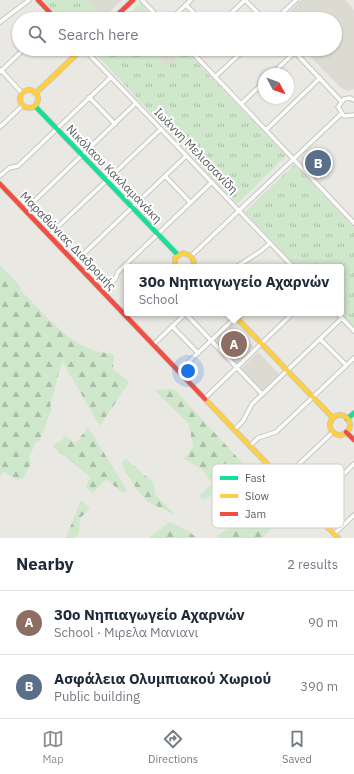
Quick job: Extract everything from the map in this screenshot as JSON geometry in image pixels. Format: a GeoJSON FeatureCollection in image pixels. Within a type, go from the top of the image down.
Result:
{"type":"FeatureCollection","features":[{"type":"Feature","properties":{"kind":"street"},"geometry":{"type":"LineString","coordinates":[[13,12],[29,0]]}},
{"type":"Feature","properties":{"kind":"street"},"geometry":{"type":"LineString","coordinates":[[38,0],[49,12]]}},
{"type":"Feature","properties":{"kind":"street"},"geometry":{"type":"LineString","coordinates":[[120,12],[133,0]]}},
{"type":"Feature","properties":{"kind":"street"},"geometry":{"type":"LineString","coordinates":[[142,0],[153,12]]}},
{"type":"Feature","properties":{"kind":"street"},"geometry":{"type":"LineString","coordinates":[[179,12],[191,0]]}},
{"type":"Feature","properties":{"kind":"street"},"geometry":{"type":"LineString","coordinates":[[232,12],[245,0],[257,12]]}},
{"type":"Feature","properties":{"kind":"street"},"geometry":{"type":"LineString","coordinates":[[283,12],[296,0]]}},
{"type":"Feature","properties":{"kind":"street"},"geometry":{"type":"LineString","coordinates":[[186,5],[193,12]]}},
{"type":"Feature","properties":{"kind":"street"},"geometry":{"type":"LineString","coordinates":[[0,22],[12,13]]}},
{"type":"Feature","properties":{"kind":"street"},"geometry":{"type":"LineString","coordinates":[[16,56],[0,71],[22,93]]}},
{"type":"Feature","properties":{"kind":"street"},"geometry":{"type":"LineString","coordinates":[[36,93],[76,56]]}},
{"type":"Feature","properties":{"kind":"street","name":"Ιωάννη Μελισσανίδη"},"geometry":{"type":"LineString","coordinates":[[90,56],[212,182],[288,264]]}},
{"type":"Feature","properties":{"kind":"street"},"geometry":{"type":"LineString","coordinates":[[196,56],[354,223]]}},
{"type":"Feature","properties":{"kind":"street"},"geometry":{"type":"LineString","coordinates":[[215,77],[238,56]]}},
{"type":"Feature","properties":{"kind":"street"},"geometry":{"type":"LineString","coordinates":[[278,68],[289,56]]}},
{"type":"Feature","properties":{"kind":"street"},"geometry":{"type":"LineString","coordinates":[[299,56],[341,101]]}},
{"type":"Feature","properties":{"kind":"street"},"geometry":{"type":"LineString","coordinates":[[0,176],[8,168],[18,166],[111,77]]}},
{"type":"Feature","properties":{"kind":"street"},"geometry":{"type":"LineString","coordinates":[[266,130],[320,78]]}},
{"type":"Feature","properties":{"kind":"street"},"geometry":{"type":"LineString","coordinates":[[241,104],[258,88]]}},
{"type":"Feature","properties":{"kind":"street"},"geometry":{"type":"LineString","coordinates":[[30,90],[36,93],[38,98],[35,106],[27,109],[22,106],[19,99],[22,93],[30,90]]}},
{"type":"Feature","properties":{"kind":"street"},"geometry":{"type":"LineString","coordinates":[[89,97],[115,124]]}},
{"type":"Feature","properties":{"kind":"street"},"geometry":{"type":"LineString","coordinates":[[354,100],[346,98],[341,101],[338,107],[341,114],[347,117],[354,115]]}},
{"type":"Feature","properties":{"kind":"street"},"geometry":{"type":"LineString","coordinates":[[25,210],[136,103]]}},
{"type":"Feature","properties":{"kind":"street"},"geometry":{"type":"LineString","coordinates":[[0,127],[22,106]]}},
{"type":"Feature","properties":{"kind":"street","name":"Νικόλαου Κακλαμανάκη"},"geometry":{"type":"LineString","coordinates":[[35,106],[178,255]]}},
{"type":"Feature","properties":{"kind":"street"},"geometry":{"type":"LineString","coordinates":[[191,256],[341,114]]}},
{"type":"Feature","properties":{"kind":"street"},"geometry":{"type":"LineString","coordinates":[[49,235],[161,129]]}},
{"type":"Feature","properties":{"kind":"street"},"geometry":{"type":"LineString","coordinates":[[75,262],[186,156]]}},
{"type":"Feature","properties":{"kind":"street"},"geometry":{"type":"LineString","coordinates":[[165,176],[190,202]]}},
{"type":"Feature","properties":{"kind":"street"},"geometry":{"type":"LineString","coordinates":[[126,264],[212,182]]}},
{"type":"Feature","properties":{"kind":"street","name":"Μαραθώνιας Διαδρομής"},"geometry":{"type":"LineString","coordinates":[[0,184],[124,314]]}},
{"type":"Feature","properties":{"kind":"street"},"geometry":{"type":"LineString","coordinates":[[241,264],[261,251],[270,243]]}},
{"type":"Feature","properties":{"kind":"street"},"geometry":{"type":"LineString","coordinates":[[174,264],[178,255],[186,253],[191,256],[194,262],[193,264]]}},
{"type":"Feature","properties":{"kind":"street"},"geometry":{"type":"LineString","coordinates":[[103,292],[116,279],[118,272],[124,266]]}},
{"type":"Feature","properties":{"kind":"street"},"geometry":{"type":"LineString","coordinates":[[153,344],[183,316]]}},
{"type":"Feature","properties":{"kind":"street"},"geometry":{"type":"LineString","coordinates":[[189,316],[262,394]]}},
{"type":"Feature","properties":{"kind":"street"},"geometry":{"type":"LineString","coordinates":[[179,371],[234,316]]}},
{"type":"Feature","properties":{"kind":"street"},"geometry":{"type":"LineString","coordinates":[[238,316],[262,344],[333,418]]}},
{"type":"Feature","properties":{"kind":"street"},"geometry":{"type":"LineString","coordinates":[[205,398],[290,316]]}},
{"type":"Feature","properties":{"kind":"street","name":"Μαραθώνιας Διαδρομής"},"geometry":{"type":"LineString","coordinates":[[127,317],[267,464]]}},
{"type":"Feature","properties":{"kind":"street"},"geometry":{"type":"LineString","coordinates":[[234,430],[243,421],[252,404],[342,318],[354,331]]}},
{"type":"Feature","properties":{"kind":"street"},"geometry":{"type":"LineString","coordinates":[[172,326],[198,353]]}},
{"type":"Feature","properties":{"kind":"street"},"geometry":{"type":"LineString","coordinates":[[320,338],[346,365]]}},
{"type":"Feature","properties":{"kind":"street"},"geometry":{"type":"LineString","coordinates":[[250,446],[258,438],[276,432],[354,358]]}},
{"type":"Feature","properties":{"kind":"street"},"geometry":{"type":"LineString","coordinates":[[347,419],[354,413]]}},
{"type":"Feature","properties":{"kind":"street"},"geometry":{"type":"LineString","coordinates":[[341,416],[347,419],[350,426],[346,432],[338,435],[333,432],[330,424],[333,418],[341,416]]}},
{"type":"Feature","properties":{"kind":"street"},"geometry":{"type":"LineString","coordinates":[[299,464],[333,432]]}},
{"type":"Feature","properties":{"kind":"street"},"geometry":{"type":"LineString","coordinates":[[346,432],[354,440]]}},
{"type":"Feature","properties":{"kind":"street"},"geometry":{"type":"LineString","coordinates":[[344,474],[354,464]]}},
{"type":"Feature","properties":{"kind":"street"},"geometry":{"type":"LineString","coordinates":[[344,527],[354,515]]}},
{"type":"Feature","properties":{"kind":"street","name":"Μαραθώνιας Διαδρομής"},"geometry":{"type":"LineString","coordinates":[[328,528],[336,536]]}},
{"type":"Feature","properties":{"kind":"street"},"geometry":{"type":"LineString","coordinates":[[336,536],[343,528]]}},
{"type":"Feature","properties":{"kind":"shaded area"},"geometry":{"type":"Polygon","coordinates":[[[88,0],[122,0],[109,12],[99,12],[88,0]]]}},
{"type":"Feature","properties":{"kind":"shaded area"},"geometry":{"type":"Polygon","coordinates":[[[301,0],[345,0],[354,10],[354,89],[348,91],[341,88],[310,56],[342,56],[342,12],[289,12],[301,0]]]}},
{"type":"Feature","properties":{"kind":"shaded area"},"geometry":{"type":"Polygon","coordinates":[[[157,56],[179,56],[167,67],[157,56]]]}},
{"type":"Feature","properties":{"kind":"shaded area"},"geometry":{"type":"Polygon","coordinates":[[[231,324],[234,326],[232,328],[235,331],[237,329],[244,339],[246,341],[247,340],[253,347],[236,363],[214,340],[231,324]]]}},
{"type":"Feature","properties":{"kind":"shaded area"},"geometry":{"type":"Polygon","coordinates":[[[258,352],[280,375],[262,391],[241,369],[258,352]]]}},
{"type":"Feature","properties":{"kind":"green space"},"geometry":{"type":"Polygon","coordinates":[[[43,0],[88,0],[99,12],[54,12],[43,0]]]}},
{"type":"Feature","properties":{"kind":"green space"},"geometry":{"type":"Polygon","coordinates":[[[140,3],[148,12],[130,12],[140,3]]]}},
{"type":"Feature","properties":{"kind":"green space"},"geometry":{"type":"Polygon","coordinates":[[[98,56],[157,56],[167,67],[179,56],[191,56],[286,156],[237,204],[98,56]]]}},
{"type":"Feature","properties":{"kind":"green space"},"geometry":{"type":"Polygon","coordinates":[[[294,165],[354,227],[354,328],[343,316],[344,264],[293,264],[245,212],[294,165]]]}},
{"type":"Feature","properties":{"kind":"green space"},"geometry":{"type":"Polygon","coordinates":[[[0,265],[19,285],[21,291],[62,332],[86,347],[99,352],[114,354],[113,369],[129,382],[100,426],[62,361],[50,407],[52,409],[39,442],[36,442],[29,458],[31,463],[23,479],[20,478],[19,481],[3,471],[0,477],[0,265]]]}},
{"type":"Feature","properties":{"kind":"green space"},"geometry":{"type":"Polygon","coordinates":[[[174,389],[244,464],[212,464],[212,484],[202,469],[184,459],[193,447],[189,424],[154,390],[174,389]]]}},
{"type":"Feature","properties":{"kind":"green space"},"geometry":{"type":"Polygon","coordinates":[[[88,427],[127,490],[123,493],[106,479],[93,493],[86,487],[90,477],[52,446],[62,440],[65,436],[76,443],[88,427]]]}},
{"type":"Feature","properties":{"kind":"green space"},"geometry":{"type":"Polygon","coordinates":[[[126,459],[154,483],[155,494],[174,514],[148,502],[137,490],[121,463],[126,459]]]}},
{"type":"Feature","properties":{"kind":"green space"},"geometry":{"type":"Polygon","coordinates":[[[212,484],[212,496],[203,500],[199,496],[212,484]]]}},
{"type":"Feature","properties":{"kind":"green space"},"geometry":{"type":"Polygon","coordinates":[[[81,500],[90,509],[80,518],[79,533],[74,538],[66,538],[81,500]]]}},
{"type":"Feature","properties":{"kind":"green space"},"geometry":{"type":"Polygon","coordinates":[[[169,522],[188,531],[197,538],[149,538],[169,522]]]}},
{"type":"Feature","properties":{"kind":"green space"},"geometry":{"type":"Polygon","coordinates":[[[229,528],[272,528],[262,538],[219,538],[217,536],[229,528]]]}},
{"type":"Feature","properties":{"kind":"traffic: fast"},"geometry":{"type":"LineString","coordinates":[[35,106],[178,255]]}},
{"type":"Feature","properties":{"kind":"traffic: fast"},"geometry":{"type":"LineString","coordinates":[[347,419],[354,413]]}},
{"type":"Feature","properties":{"kind":"traffic: slow"},"geometry":{"type":"LineString","coordinates":[[36,93],[75,56]]}},
{"type":"Feature","properties":{"kind":"traffic: slow"},"geometry":{"type":"LineString","coordinates":[[25,90],[33,90],[38,95],[38,99],[36,106],[33,108],[25,108],[20,103],[20,95],[25,90]]}},
{"type":"Feature","properties":{"kind":"traffic: slow"},"geometry":{"type":"LineString","coordinates":[[175,264],[175,258],[183,253],[191,256],[194,264]]}},
{"type":"Feature","properties":{"kind":"traffic: slow"},"geometry":{"type":"LineString","coordinates":[[235,316],[333,418]]}},
{"type":"Feature","properties":{"kind":"traffic: slow"},"geometry":{"type":"LineString","coordinates":[[205,399],[267,464]]}},
{"type":"Feature","properties":{"kind":"traffic: slow"},"geometry":{"type":"LineString","coordinates":[[340,415],[347,418],[350,425],[347,432],[340,435],[333,432],[330,425],[333,418],[340,415]]}},
{"type":"Feature","properties":{"kind":"traffic: slow"},"geometry":{"type":"LineString","coordinates":[[328,528],[338,538]]}},
{"type":"Feature","properties":{"kind":"traffic: jam"},"geometry":{"type":"LineString","coordinates":[[38,0],[49,12]]}},
{"type":"Feature","properties":{"kind":"traffic: jam"},"geometry":{"type":"LineString","coordinates":[[120,12],[133,0]]}},
{"type":"Feature","properties":{"kind":"traffic: jam"},"geometry":{"type":"LineString","coordinates":[[0,184],[124,314]]}},
{"type":"Feature","properties":{"kind":"traffic: jam"},"geometry":{"type":"LineString","coordinates":[[126,316],[205,399]]}},
{"type":"Feature","properties":{"kind":"traffic: jam"},"geometry":{"type":"LineString","coordinates":[[346,432],[354,440]]}},
{"type":"Feature","properties":{"kind":"place","name":"Ασφάλεια Ολυμπιακού Χωριού"},"geometry":{"type":"Point","coordinates":[318,163]}},
{"type":"Feature","properties":{"kind":"place","name":"30ο Νηπιαγωγείο Αχαρνών"},"geometry":{"type":"Point","coordinates":[234,344]}}]}
